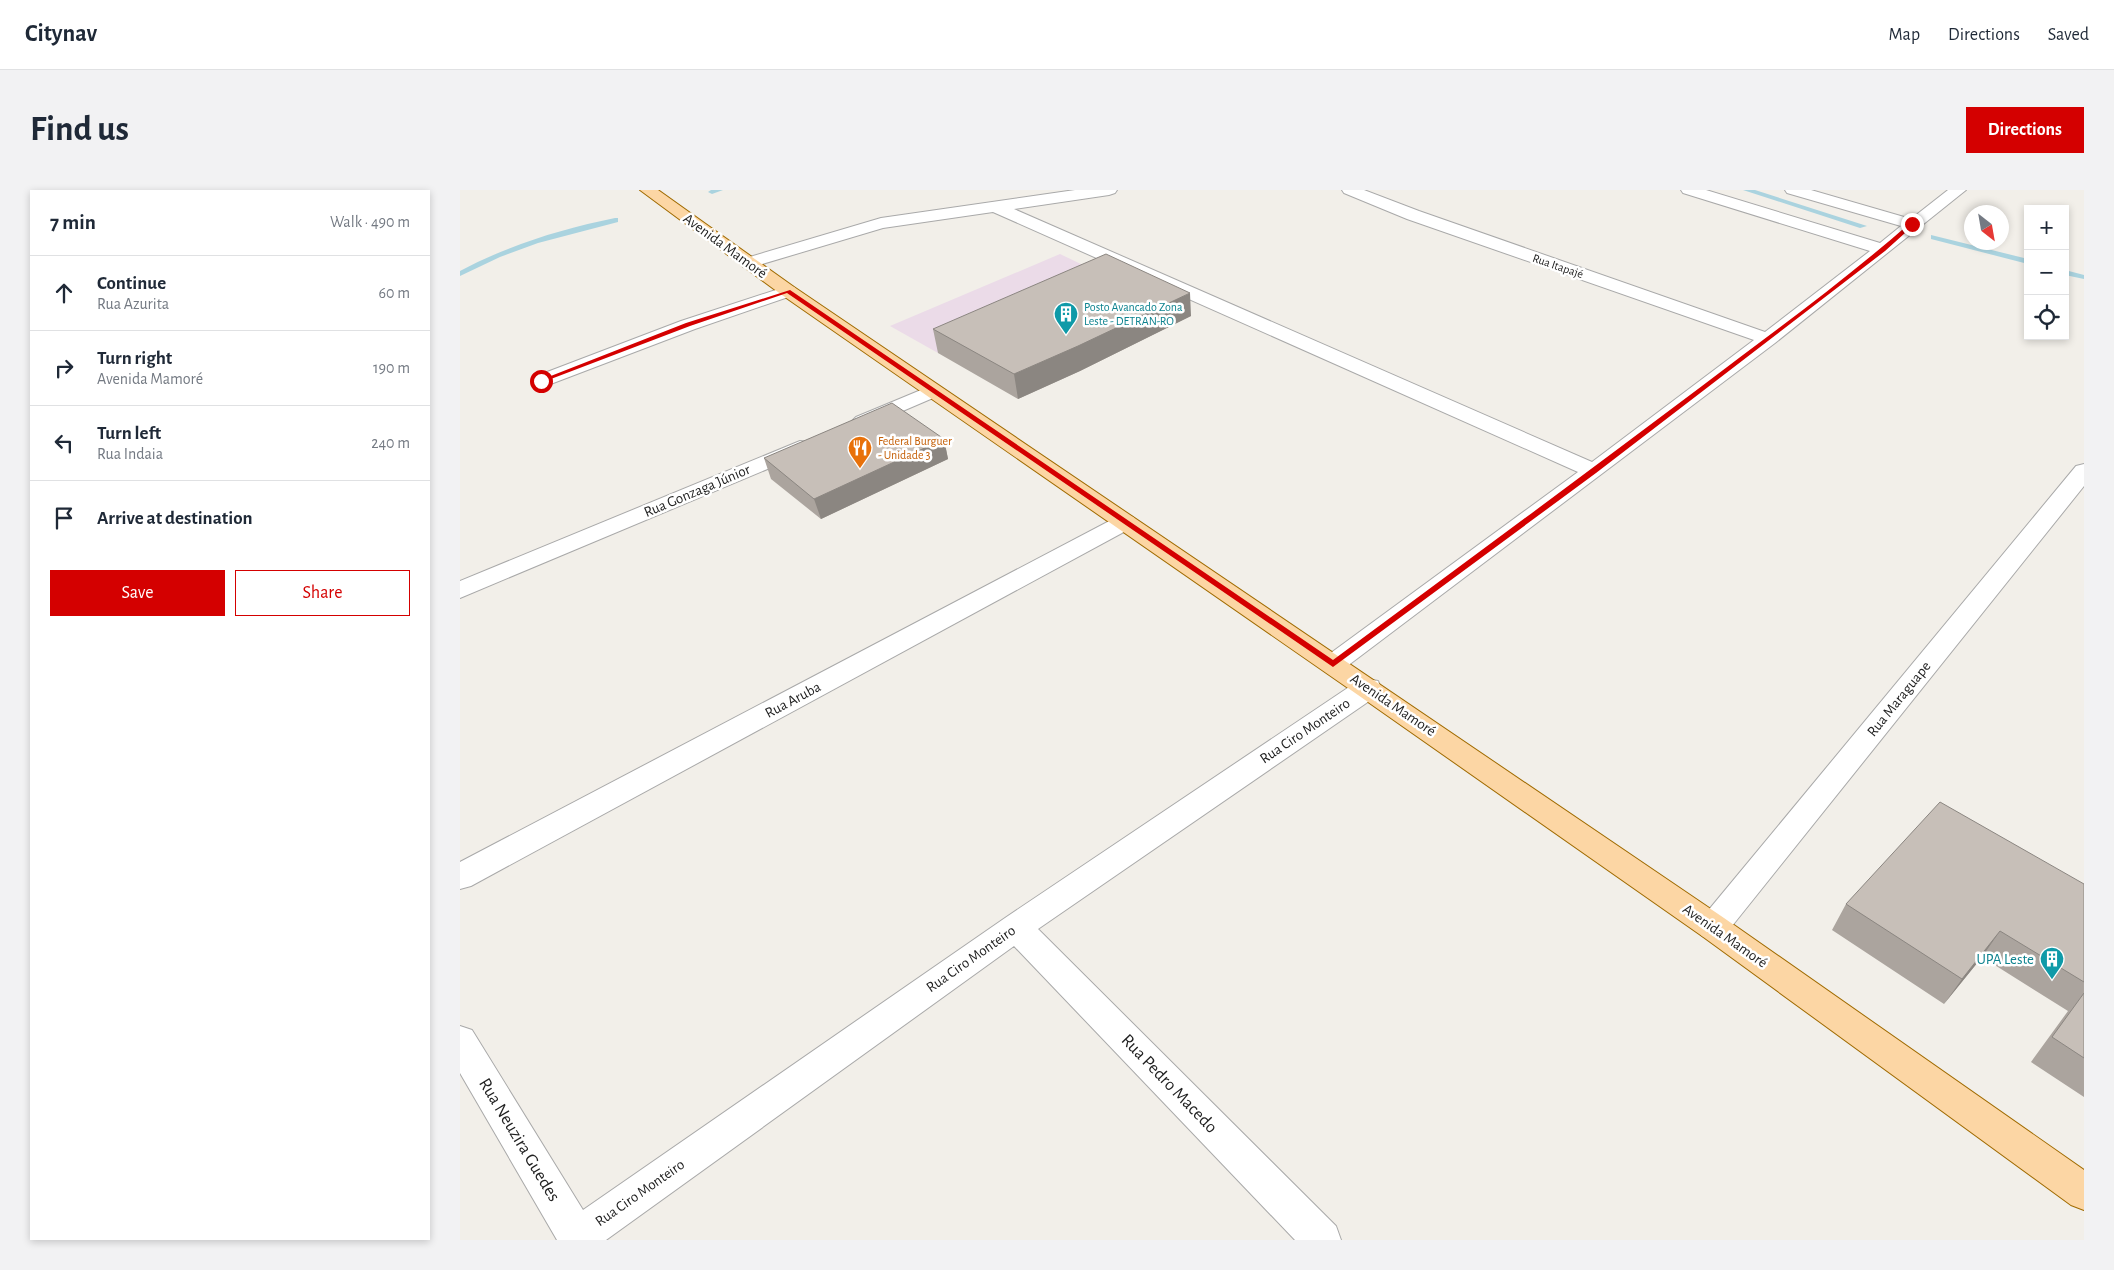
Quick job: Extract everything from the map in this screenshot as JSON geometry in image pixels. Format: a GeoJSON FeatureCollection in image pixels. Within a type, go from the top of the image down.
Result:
{"type":"FeatureCollection","features":[{"type":"Feature","properties":{"kind":"main road","name":"Avenida Mamoré"},"geometry":{"type":"LineString","coordinates":[[651,192],[788,291],[1713,927],[2084,1192]]}},
{"type":"Feature","properties":{"kind":"street"},"geometry":{"type":"LineString","coordinates":[[749,262],[881,224],[1109,190]]}},
{"type":"Feature","properties":{"kind":"street","name":"Rua Itapajé"},"geometry":{"type":"LineString","coordinates":[[1350,190],[1413,216],[1768,339]]}},
{"type":"Feature","properties":{"kind":"street"},"geometry":{"type":"LineString","coordinates":[[1690,190],[1883,250]]}},
{"type":"Feature","properties":{"kind":"street"},"geometry":{"type":"LineString","coordinates":[[1793,190],[1912,224]]}},
{"type":"Feature","properties":{"kind":"street"},"geometry":{"type":"LineString","coordinates":[[1333,664],[1594,471],[1768,339],[1883,250],[1912,224],[1958,190]]}},
{"type":"Feature","properties":{"kind":"street"},"geometry":{"type":"LineString","coordinates":[[994,206],[1594,471]]}},
{"type":"Feature","properties":{"kind":"street"},"geometry":{"type":"LineString","coordinates":[[541,381],[688,324],[788,291]]}},
{"type":"Feature","properties":{"kind":"street"},"geometry":{"type":"LineString","coordinates":[[843,429],[933,391]]}},
{"type":"Feature","properties":{"kind":"street","name":"Rua Gonzaga Júnior"},"geometry":{"type":"LineString","coordinates":[[460,590],[815,441]]}},
{"type":"Feature","properties":{"kind":"street","name":"Rua Maraguape"},"geometry":{"type":"LineString","coordinates":[[1713,927],[2084,470]]}},
{"type":"Feature","properties":{"kind":"street","name":"Rua Aruba"},"geometry":{"type":"LineString","coordinates":[[460,877],[1125,522]]}},
{"type":"Feature","properties":{"kind":"street","name":"Rua Ciro Monteiro"},"geometry":{"type":"LineString","coordinates":[[578,1239],[1016,927],[1368,688]]}},
{"type":"Feature","properties":{"kind":"street","name":"Rua Pedro Macedo"},"geometry":{"type":"LineString","coordinates":[[1016,927],[1322,1240]]}},
{"type":"Feature","properties":{"kind":"street","name":"Rua Neuzira Guedes"},"geometry":{"type":"LineString","coordinates":[[460,1041],[578,1239]]}},
{"type":"Feature","properties":{"kind":"shaded area"},"geometry":{"type":"Polygon","coordinates":[[[1060,254],[1108,277],[938,353],[890,326],[1060,254]]]}},
{"type":"Feature","properties":{"kind":"building"},"geometry":{"type":"Polygon","coordinates":[[[1106,254],[1190,293],[1014,374],[933,329],[1106,254]]]}},
{"type":"Feature","properties":{"kind":"building"},"geometry":{"type":"Polygon","coordinates":[[[892,403],[944,439],[814,499],[764,458],[892,403]]]}},
{"type":"Feature","properties":{"kind":"building","name":"UPA Leste"},"geometry":{"type":"Polygon","coordinates":[[[1940,802],[2084,884],[2084,982],[2000,931],[1962,979],[1846,904],[1940,802]]]}},
{"type":"Feature","properties":{"kind":"building"},"geometry":{"type":"Polygon","coordinates":[[[2084,993],[2084,1058],[2052,1037],[2084,993]]]}},
{"type":"Feature","properties":{"kind":"waterway"},"geometry":{"type":"LineString","coordinates":[[712,192],[719,190]]}},
{"type":"Feature","properties":{"kind":"waterway"},"geometry":{"type":"LineString","coordinates":[[1747,190],[1863,226]]}},
{"type":"Feature","properties":{"kind":"waterway"},"geometry":{"type":"LineString","coordinates":[[460,274],[478,264],[535,241],[574,229],[615,220]]}},
{"type":"Feature","properties":{"kind":"waterway"},"geometry":{"type":"LineString","coordinates":[[1934,237],[2024,261]]}},
{"type":"Feature","properties":{"kind":"waterway"},"geometry":{"type":"LineString","coordinates":[[2069,273],[2084,277]]}},
{"type":"Feature","properties":{"kind":"place","name":"Posto Avancado Zona Leste - DETRAN-RO"},"geometry":{"type":"Point","coordinates":[1066,335]}},
{"type":"Feature","properties":{"kind":"place","name":"Federal Burguer - Unidade 3"},"geometry":{"type":"Point","coordinates":[860,469]}},
{"type":"Feature","properties":{"kind":"place","name":"UPA Leste"},"geometry":{"type":"Point","coordinates":[2052,980]}},
{"type":"Feature","properties":{"kind":"route"},"geometry":{"type":"LineString","coordinates":[[541,381],[688,324],[788,291],[1333,664],[1594,471],[1768,339],[1865,262],[1883,250],[1912,224]]}}]}
